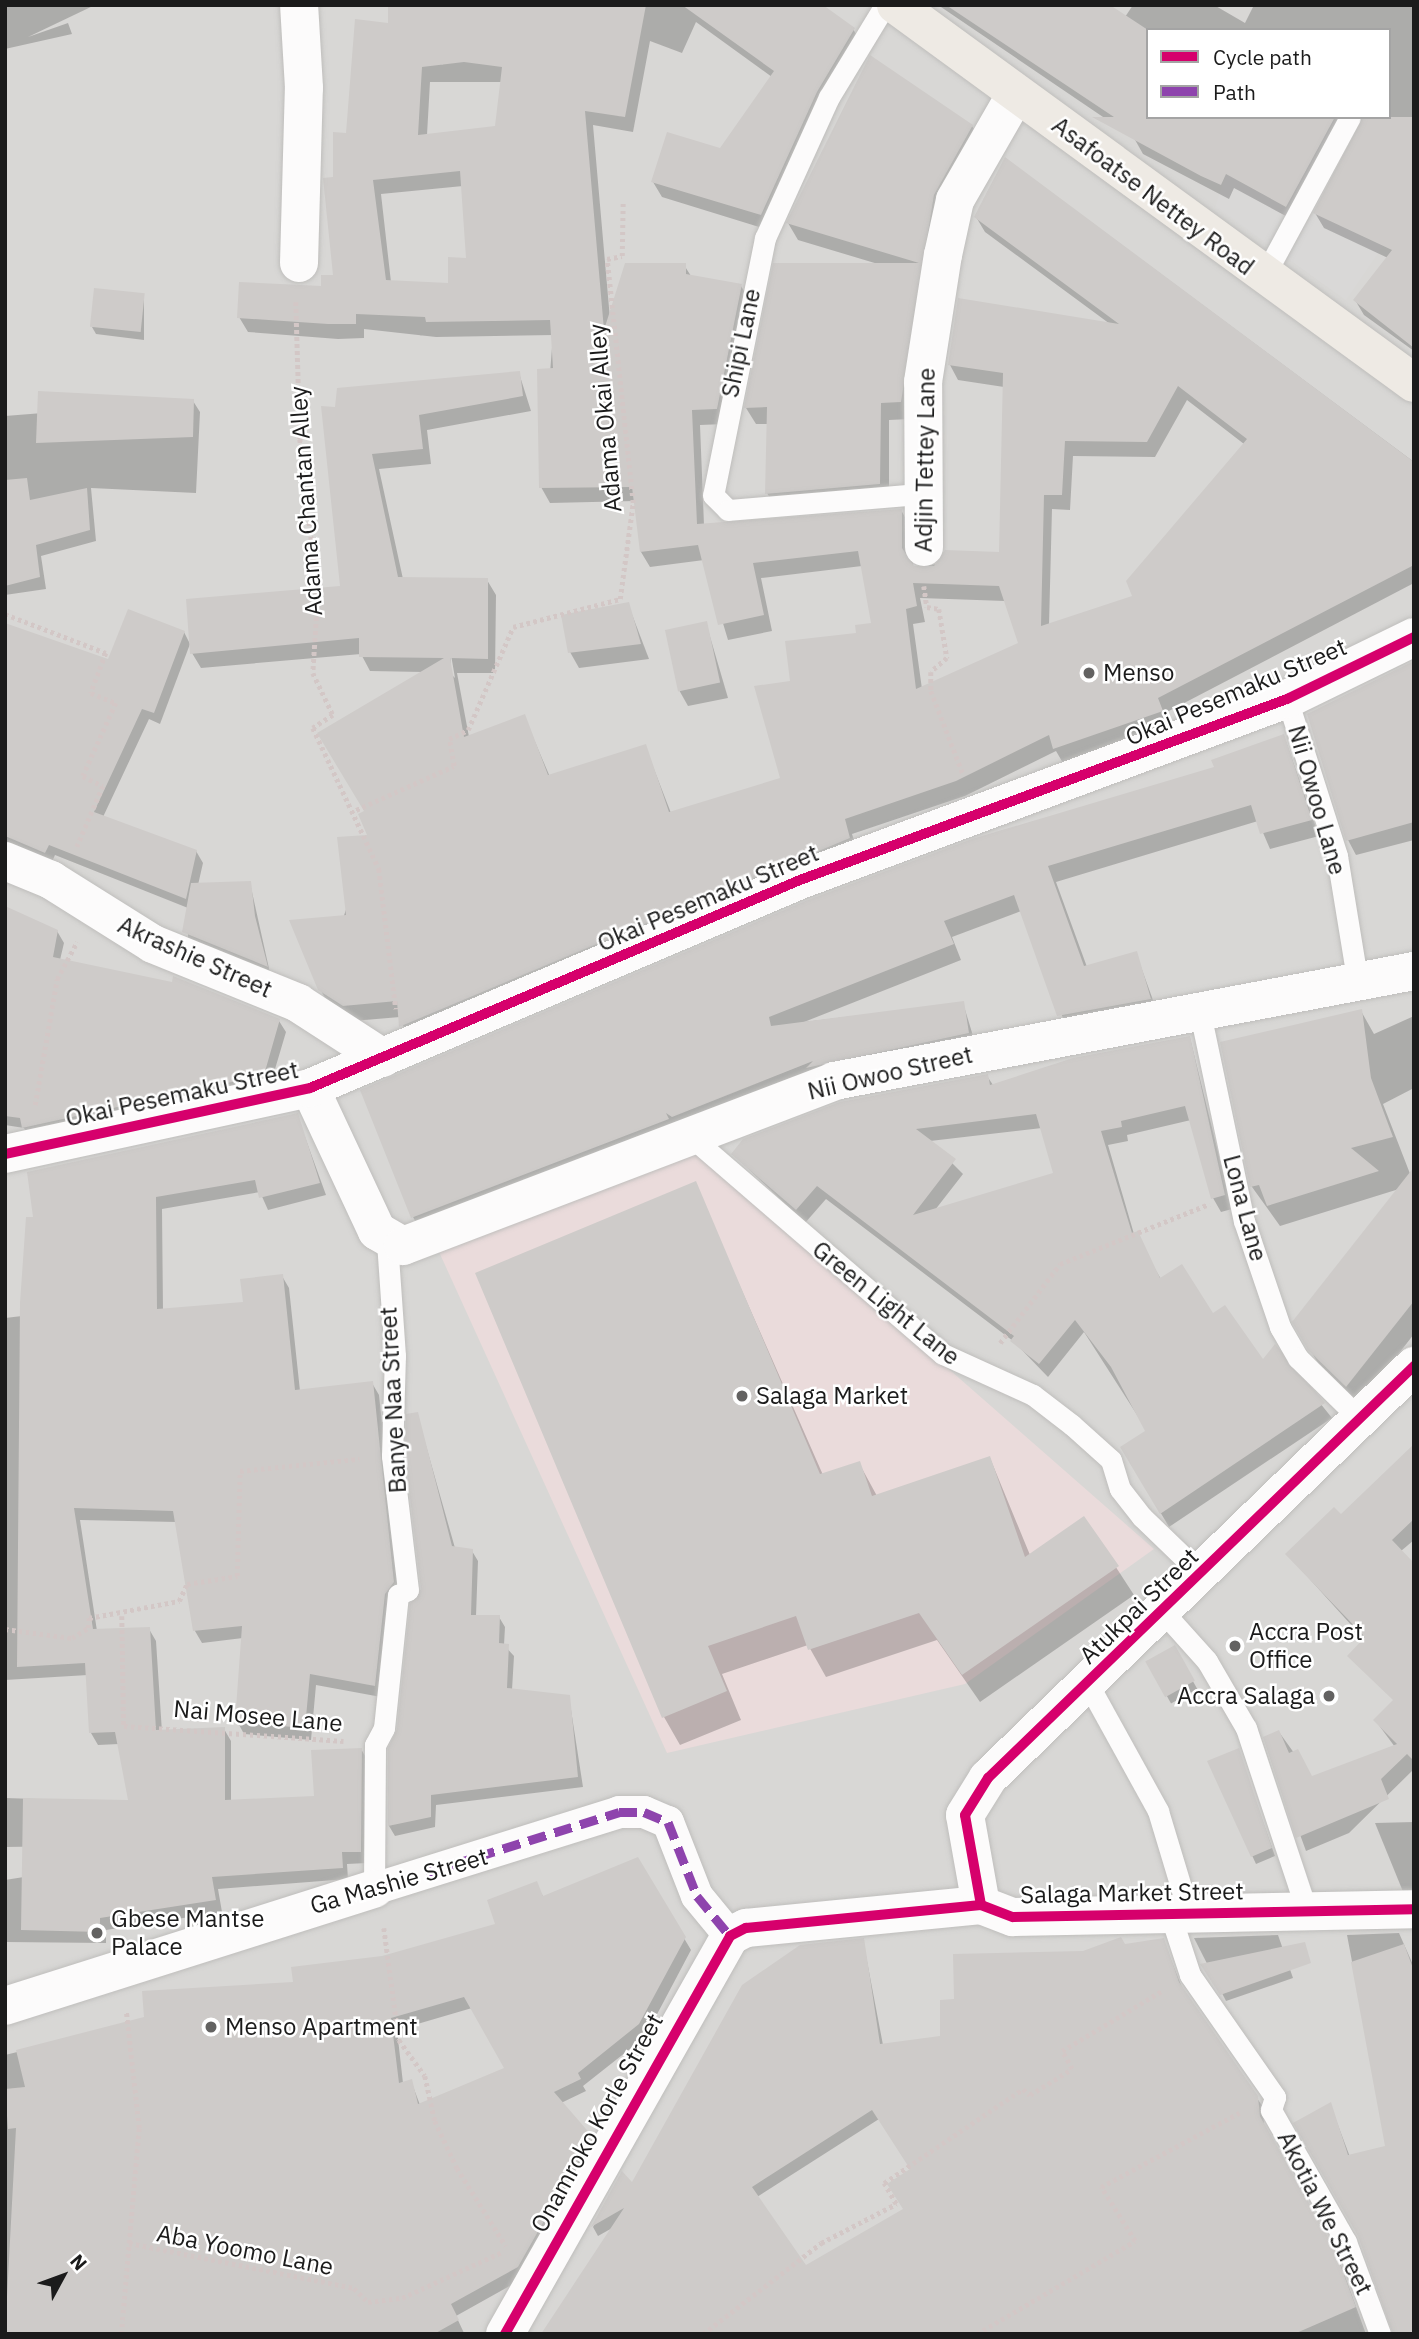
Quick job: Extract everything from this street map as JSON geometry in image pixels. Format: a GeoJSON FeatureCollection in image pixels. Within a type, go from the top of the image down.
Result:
{"type":"FeatureCollection","features":[{"type":"Feature","properties":{"kind":"main road","name":"Asafoatse Nettey Road"},"geometry":{"type":"LineString","coordinates":[[896,5],[1263,278],[1414,383]]}},
{"type":"Feature","properties":{"kind":"street"},"geometry":{"type":"LineString","coordinates":[[299,5],[304,88],[299,263]]}},
{"type":"Feature","properties":{"kind":"street","name":"Adjin Tettey Lane"},"geometry":{"type":"LineString","coordinates":[[924,547],[920,494],[923,382],[955,200],[1016,94]]}},
{"type":"Feature","properties":{"kind":"street","name":"Okai Pesemaku Street"},"geometry":{"type":"LineString","coordinates":[[15,1152],[310,1088],[800,880],[981,817],[1287,699],[1414,637]]}},
{"type":"Feature","properties":{"kind":"street","name":"Akrashie Street"},"geometry":{"type":"LineString","coordinates":[[5,861],[60,886],[94,910],[153,944],[298,1003],[396,1053]]}},
{"type":"Feature","properties":{"kind":"street","name":"Nii Owoo Street"},"geometry":{"type":"LineString","coordinates":[[387,1241],[403,1246],[834,1081],[1199,1008],[1358,984],[1414,971]]}},
{"type":"Feature","properties":{"kind":"street","name":"Banye Naa Street"},"geometry":{"type":"LineString","coordinates":[[310,1088],[387,1241]]}},
{"type":"Feature","properties":{"kind":"street"},"geometry":{"type":"LineString","coordinates":[[5,1171],[15,1152]]}},
{"type":"Feature","properties":{"kind":"street","name":"Atukpai Street"},"geometry":{"type":"LineString","coordinates":[[981,1905],[964,1835],[969,1806],[988,1778],[1164,1614],[1414,1366]]}},
{"type":"Feature","properties":{"kind":"street","name":"Ga Mashie Street"},"geometry":{"type":"LineString","coordinates":[[5,2006],[619,1812],[645,1812],[668,1822],[697,1896],[730,1936]]}},
{"type":"Feature","properties":{"kind":"street","name":"Salaga Market Street"},"geometry":{"type":"LineString","coordinates":[[730,1936],[747,1928],[981,1905],[1013,1917],[1414,1909]]}},
{"type":"Feature","properties":{"kind":"street","name":"Onamroko Korle Street"},"geometry":{"type":"LineString","coordinates":[[505,2334],[730,1936]]}},
{"type":"Feature","properties":{"kind":"lane","name":"Shipi Lane"},"geometry":{"type":"LineString","coordinates":[[886,5],[830,97],[765,239],[713,495],[728,510],[920,494]]}},
{"type":"Feature","properties":{"kind":"lane"},"geometry":{"type":"LineString","coordinates":[[1263,278],[1349,119]]}},
{"type":"Feature","properties":{"kind":"lane","name":"Nii Owoo Lane"},"geometry":{"type":"LineString","coordinates":[[1287,699],[1337,856],[1358,984]]}},
{"type":"Feature","properties":{"kind":"lane","name":"Lona Lane"},"geometry":{"type":"LineString","coordinates":[[1199,1008],[1245,1200],[1244,1221],[1280,1327],[1298,1358],[1360,1419]]}},
{"type":"Feature","properties":{"kind":"lane","name":"Green Light Lane"},"geometry":{"type":"LineString","coordinates":[[689,1135],[943,1354],[1033,1395],[1111,1460],[1120,1489],[1142,1517],[1202,1575]]}},
{"type":"Feature","properties":{"kind":"lane","name":"Banye Naa Street"},"geometry":{"type":"LineString","coordinates":[[374,1889],[374,1745],[384,1728],[398,1595],[408,1590],[394,1468],[387,1241]]}},
{"type":"Feature","properties":{"kind":"lane"},"geometry":{"type":"LineString","coordinates":[[1164,1614],[1207,1661],[1246,1728],[1307,1911]]}},
{"type":"Feature","properties":{"kind":"lane","name":"Akotia We Street"},"geometry":{"type":"LineString","coordinates":[[1088,1684],[1158,1811],[1190,1975],[1275,2097],[1271,2110],[1346,2242],[1380,2334]]}},
{"type":"Feature","properties":{"kind":"path"},"geometry":{"type":"LineString","coordinates":[[5,614],[106,653],[91,693],[116,704],[83,776],[103,786],[60,886]]}},
{"type":"Feature","properties":{"kind":"path"},"geometry":{"type":"LineString","coordinates":[[15,1152],[34,1088],[57,979],[94,910]]}},
{"type":"Feature","properties":{"kind":"path"},"geometry":{"type":"LineString","coordinates":[[1033,1395],[994,1351],[1060,1264],[1144,1225],[1221,1201],[1245,1200]]}},
{"type":"Feature","properties":{"kind":"path"},"geometry":{"type":"LineString","coordinates":[[5,1629],[72,1638],[88,1628],[89,1618],[121,1615],[179,1601],[187,1584],[237,1576],[240,1471],[359,1458],[362,1469],[394,1468]]}},
{"type":"Feature","properties":{"kind":"path"},"geometry":{"type":"LineString","coordinates":[[374,1889],[400,2040],[425,2076],[435,2121],[457,2168],[508,2250],[541,2268]]}},
{"type":"Feature","properties":{"kind":"path"},"geometry":{"type":"LineString","coordinates":[[119,1969],[139,2128],[121,2334]]}},
{"type":"Feature","properties":{"kind":"path"},"geometry":{"type":"LineString","coordinates":[[704,2334],[821,2244],[896,2204],[884,2183],[1023,2089],[1030,2095],[1072,2069],[1062,2051],[1190,1975]]}},
{"type":"Feature","properties":{"kind":"path"},"geometry":{"type":"LineString","coordinates":[[977,2334],[1135,2241],[1101,2187],[1275,2097]]}},
{"type":"Feature","properties":{"kind":"shaded area"},"geometry":{"type":"Polygon","coordinates":[[[5,5],[1414,5],[1414,2334],[5,2334],[5,5]]]}},
{"type":"Feature","properties":{"kind":"shaded area"},"geometry":{"type":"Polygon","coordinates":[[[1328,119],[1378,119],[1330,221],[1383,246],[1346,300],[1215,207],[1226,174],[1286,207],[1328,119]]]}},
{"type":"Feature","properties":{"kind":"shaded area","name":"Salaga Market"},"geometry":{"type":"Polygon","coordinates":[[[700,1151],[1154,1549],[965,1684],[667,1753],[435,1243],[700,1151]]]}},
{"type":"Feature","properties":{"kind":"building"},"geometry":{"type":"Polygon","coordinates":[[[388,5],[646,5],[625,117],[585,111],[604,330],[625,263],[686,263],[686,274],[742,284],[717,409],[692,410],[697,524],[902,509],[902,548],[914,566],[934,566],[945,550],[999,552],[1003,373],[948,365],[958,298],[1119,324],[974,217],[1005,157],[1414,462],[1414,565],[1158,698],[1163,711],[1053,749],[1049,735],[956,781],[845,819],[850,838],[399,1027],[397,1001],[343,1006],[318,990],[289,920],[346,915],[337,837],[367,835],[358,814],[364,811],[317,733],[444,658],[359,657],[359,638],[190,654],[186,599],[340,586],[321,406],[335,407],[337,388],[520,371],[523,396],[419,415],[423,449],[372,454],[398,577],[488,578],[488,659],[450,658],[464,737],[525,714],[548,775],[646,744],[669,812],[780,778],[754,686],[790,681],[785,641],[856,633],[855,625],[871,623],[858,551],[753,563],[764,615],[718,625],[698,545],[640,552],[632,487],[539,488],[537,369],[553,368],[550,320],[426,322],[425,317],[356,314],[356,324],[328,324],[237,318],[239,282],[321,286],[321,275],[333,275],[323,178],[333,177],[333,132],[346,133],[355,19],[388,23],[388,5]],[[464,62],[422,67],[418,135],[495,126],[502,67],[464,62]],[[460,171],[373,180],[386,280],[448,283],[448,257],[466,258],[460,171]],[[1178,386],[1147,442],[1065,441],[1062,495],[1044,495],[1041,626],[1132,596],[1126,581],[1247,439],[1178,386]],[[913,583],[917,606],[906,609],[916,689],[1018,643],[999,586],[913,583]]]}},
{"type":"Feature","properties":{"kind":"building"},"geometry":{"type":"Polygon","coordinates":[[[682,5],[823,5],[855,28],[817,92],[761,215],[651,182],[667,132],[720,148],[774,71],[682,5]]]}},
{"type":"Feature","properties":{"kind":"building"},"geometry":{"type":"Polygon","coordinates":[[[946,5],[1110,5],[1146,29],[1146,119],[1334,119],[1286,207],[1226,174],[1221,185],[1201,176],[1092,117],[1114,117],[946,5]]]}},
{"type":"Feature","properties":{"kind":"building"},"geometry":{"type":"Polygon","coordinates":[[[870,55],[973,125],[934,195],[901,402],[881,403],[880,484],[765,494],[767,407],[744,408],[773,263],[919,263],[786,223],[870,55]]]}},
{"type":"Feature","properties":{"kind":"building"},"geometry":{"type":"Polygon","coordinates":[[[1414,117],[1414,348],[1353,300],[1392,250],[1313,213],[1362,119],[1414,117]]]}},
{"type":"Feature","properties":{"kind":"building"},"geometry":{"type":"Polygon","coordinates":[[[94,288],[145,293],[141,332],[90,327],[94,288]]]}},
{"type":"Feature","properties":{"kind":"building"},"geometry":{"type":"Polygon","coordinates":[[[38,391],[194,399],[193,437],[36,443],[38,391]]]}},
{"type":"Feature","properties":{"kind":"building"},"geometry":{"type":"Polygon","coordinates":[[[27,478],[30,500],[87,488],[90,530],[36,545],[40,577],[5,586],[5,480],[27,478]]]}},
{"type":"Feature","properties":{"kind":"building"},"geometry":{"type":"Polygon","coordinates":[[[629,602],[641,644],[568,653],[561,615],[629,602]]]}},
{"type":"Feature","properties":{"kind":"building"},"geometry":{"type":"Polygon","coordinates":[[[128,609],[185,631],[154,713],[142,709],[94,812],[197,850],[186,899],[49,845],[45,853],[5,836],[5,623],[108,659],[128,609]]]}},
{"type":"Feature","properties":{"kind":"building"},"geometry":{"type":"Polygon","coordinates":[[[707,621],[720,683],[678,692],[665,630],[707,621]]]}},
{"type":"Feature","properties":{"kind":"building"},"geometry":{"type":"Polygon","coordinates":[[[1414,661],[1414,822],[1346,841],[1307,714],[1414,661]]]}},
{"type":"Feature","properties":{"kind":"building"},"geometry":{"type":"Polygon","coordinates":[[[1284,734],[1312,820],[1260,834],[1251,805],[1048,866],[1084,966],[1137,951],[1151,999],[1057,1016],[1014,895],[944,921],[954,944],[769,1017],[771,1026],[964,1001],[969,1033],[806,1068],[813,1061],[672,1117],[666,1113],[669,1119],[411,1218],[360,1090],[808,900],[972,839],[1214,767],[1211,760],[1284,734]]]}},
{"type":"Feature","properties":{"kind":"building"},"geometry":{"type":"Polygon","coordinates":[[[251,881],[255,916],[268,967],[182,932],[191,883],[251,881]]]}},
{"type":"Feature","properties":{"kind":"building"},"geometry":{"type":"Polygon","coordinates":[[[5,906],[58,930],[53,957],[172,982],[173,976],[280,1019],[264,1075],[22,1128],[20,1118],[5,1116],[5,906]]]}},
{"type":"Feature","properties":{"kind":"building"},"geometry":{"type":"Polygon","coordinates":[[[1362,1009],[1371,1078],[1393,1137],[1351,1148],[1379,1171],[1267,1206],[1259,1185],[1250,1187],[1220,1042],[1362,1009]]]}},
{"type":"Feature","properties":{"kind":"building"},"geometry":{"type":"Polygon","coordinates":[[[1190,1036],[1225,1195],[1211,1199],[1185,1106],[1121,1121],[1122,1127],[1101,1131],[1132,1233],[1138,1231],[1160,1278],[1182,1264],[1213,1313],[1225,1305],[1263,1359],[1275,1344],[1325,1403],[1160,1514],[1120,1447],[1145,1431],[1111,1367],[1075,1320],[1039,1364],[1010,1341],[1014,1336],[817,1186],[796,1210],[731,1154],[743,1139],[840,1102],[988,1074],[990,1085],[1073,1058],[1190,1036]],[[1036,1114],[916,1129],[956,1159],[913,1215],[1053,1173],[1036,1114]]]}},
{"type":"Feature","properties":{"kind":"building"},"geometry":{"type":"Polygon","coordinates":[[[298,1113],[320,1183],[259,1198],[255,1180],[156,1197],[157,1309],[243,1302],[240,1279],[283,1274],[295,1390],[373,1381],[394,1582],[385,1594],[375,1686],[310,1674],[305,1728],[235,1722],[242,1626],[193,1631],[173,1511],[74,1508],[93,1629],[150,1627],[156,1730],[225,1727],[225,1800],[314,1796],[311,1750],[362,1748],[361,1852],[342,1852],[343,1868],[212,1877],[216,1900],[100,1918],[100,1932],[21,1930],[23,1798],[128,1800],[115,1732],[89,1733],[85,1663],[17,1667],[20,1303],[26,1217],[33,1217],[27,1172],[298,1113]]]}},
{"type":"Feature","properties":{"kind":"building"},"geometry":{"type":"Polygon","coordinates":[[[1414,1167],[1414,1301],[1346,1387],[1308,1350],[1292,1322],[1414,1167]]]}},
{"type":"Feature","properties":{"kind":"building","name":"Salaga Market"},"geometry":{"type":"Polygon","coordinates":[[[696,1181],[820,1474],[860,1461],[872,1496],[990,1456],[1025,1557],[1084,1516],[1119,1566],[962,1675],[919,1613],[808,1650],[796,1616],[708,1646],[727,1691],[662,1718],[475,1273],[696,1181]]]}},
{"type":"Feature","properties":{"kind":"building"},"geometry":{"type":"Polygon","coordinates":[[[418,1412],[452,1546],[473,1549],[471,1615],[500,1615],[499,1643],[509,1644],[507,1688],[570,1695],[578,1777],[431,1795],[431,1817],[388,1826],[388,1748],[397,1729],[410,1604],[421,1589],[405,1455],[406,1414],[418,1412]]]}},
{"type":"Feature","properties":{"kind":"building"},"geometry":{"type":"Polygon","coordinates":[[[1414,1444],[1414,1519],[1392,1540],[1414,1563],[1414,1761],[1407,1754],[1381,1779],[1389,1799],[1296,1838],[1263,1737],[1279,1730],[1289,1753],[1298,1749],[1312,1776],[1397,1744],[1373,1720],[1393,1700],[1347,1656],[1365,1637],[1285,1554],[1334,1507],[1341,1514],[1414,1444]]]}},
{"type":"Feature","properties":{"kind":"building"},"geometry":{"type":"Polygon","coordinates":[[[1175,1645],[1195,1681],[1165,1697],[1145,1661],[1175,1645]]]}},
{"type":"Feature","properties":{"kind":"building"},"geometry":{"type":"Polygon","coordinates":[[[1239,1748],[1272,1848],[1251,1857],[1207,1761],[1239,1748]]]}},
{"type":"Feature","properties":{"kind":"building"},"geometry":{"type":"Polygon","coordinates":[[[638,1857],[686,1937],[639,2024],[578,2073],[581,2079],[554,2092],[592,2136],[518,2267],[451,2304],[459,2320],[434,2334],[5,2334],[16,2128],[8,2129],[5,2089],[25,2087],[16,2050],[144,2017],[142,1991],[293,1982],[291,1967],[382,1956],[495,1924],[487,1900],[537,1881],[543,1896],[638,1857]],[[464,1997],[391,2018],[399,2083],[412,2079],[418,2104],[504,2068],[464,1997]]]}},
{"type":"Feature","properties":{"kind":"building"},"geometry":{"type":"Polygon","coordinates":[[[1121,1937],[1125,1944],[1164,1938],[1179,1982],[1258,2096],[1260,2116],[1334,2248],[1356,2307],[1294,2334],[541,2334],[624,2208],[591,2227],[622,2171],[632,2182],[742,1985],[800,1945],[864,1938],[880,2044],[940,2036],[940,2000],[954,1999],[953,1954],[1083,1951],[1121,1937]],[[872,2110],[752,2187],[806,2265],[903,2209],[887,2184],[910,2169],[872,2110]]]}},
{"type":"Feature","properties":{"kind":"building"},"geometry":{"type":"Polygon","coordinates":[[[1305,1942],[1311,1963],[1220,1995],[1200,1964],[1305,1942]]]}},
{"type":"Feature","properties":{"kind":"building"},"geometry":{"type":"Polygon","coordinates":[[[1404,1944],[1414,1971],[1414,2334],[1393,2334],[1358,2236],[1293,2123],[1331,2102],[1348,2155],[1385,2146],[1351,1962],[1404,1944]]]}},
{"type":"Feature","properties":{"kind":"marked path"},"geometry":{"type":"LineString","coordinates":[[374,1889],[619,1812],[644,1812],[668,1822],[697,1896],[730,1936]]}},
{"type":"Feature","properties":{"kind":"cycle path"},"geometry":{"type":"LineString","coordinates":[[5,1154],[310,1088],[800,880],[1287,699],[1414,637]]}},
{"type":"Feature","properties":{"kind":"cycle path"},"geometry":{"type":"LineString","coordinates":[[981,1905],[965,1815],[988,1778],[1414,1366]]}},
{"type":"Feature","properties":{"kind":"cycle path"},"geometry":{"type":"LineString","coordinates":[[505,2334],[730,1936],[746,1928],[981,1905],[1013,1917],[1414,1909]]}},
{"type":"Feature","properties":{"kind":"place","name":"Menso"},"geometry":{"type":"Point","coordinates":[1089,673]}},
{"type":"Feature","properties":{"kind":"place","name":"Salaga Market"},"geometry":{"type":"Point","coordinates":[742,1396]}},
{"type":"Feature","properties":{"kind":"place","name":"Accra Post Office"},"geometry":{"type":"Point","coordinates":[1235,1646]}},
{"type":"Feature","properties":{"kind":"place","name":"Accra Salaga"},"geometry":{"type":"Point","coordinates":[1329,1696]}},
{"type":"Feature","properties":{"kind":"place","name":"Gbese Mantse Palace"},"geometry":{"type":"Point","coordinates":[97,1933]}},
{"type":"Feature","properties":{"kind":"place","name":"Menso Apartment"},"geometry":{"type":"Point","coordinates":[211,2027]}}]}
